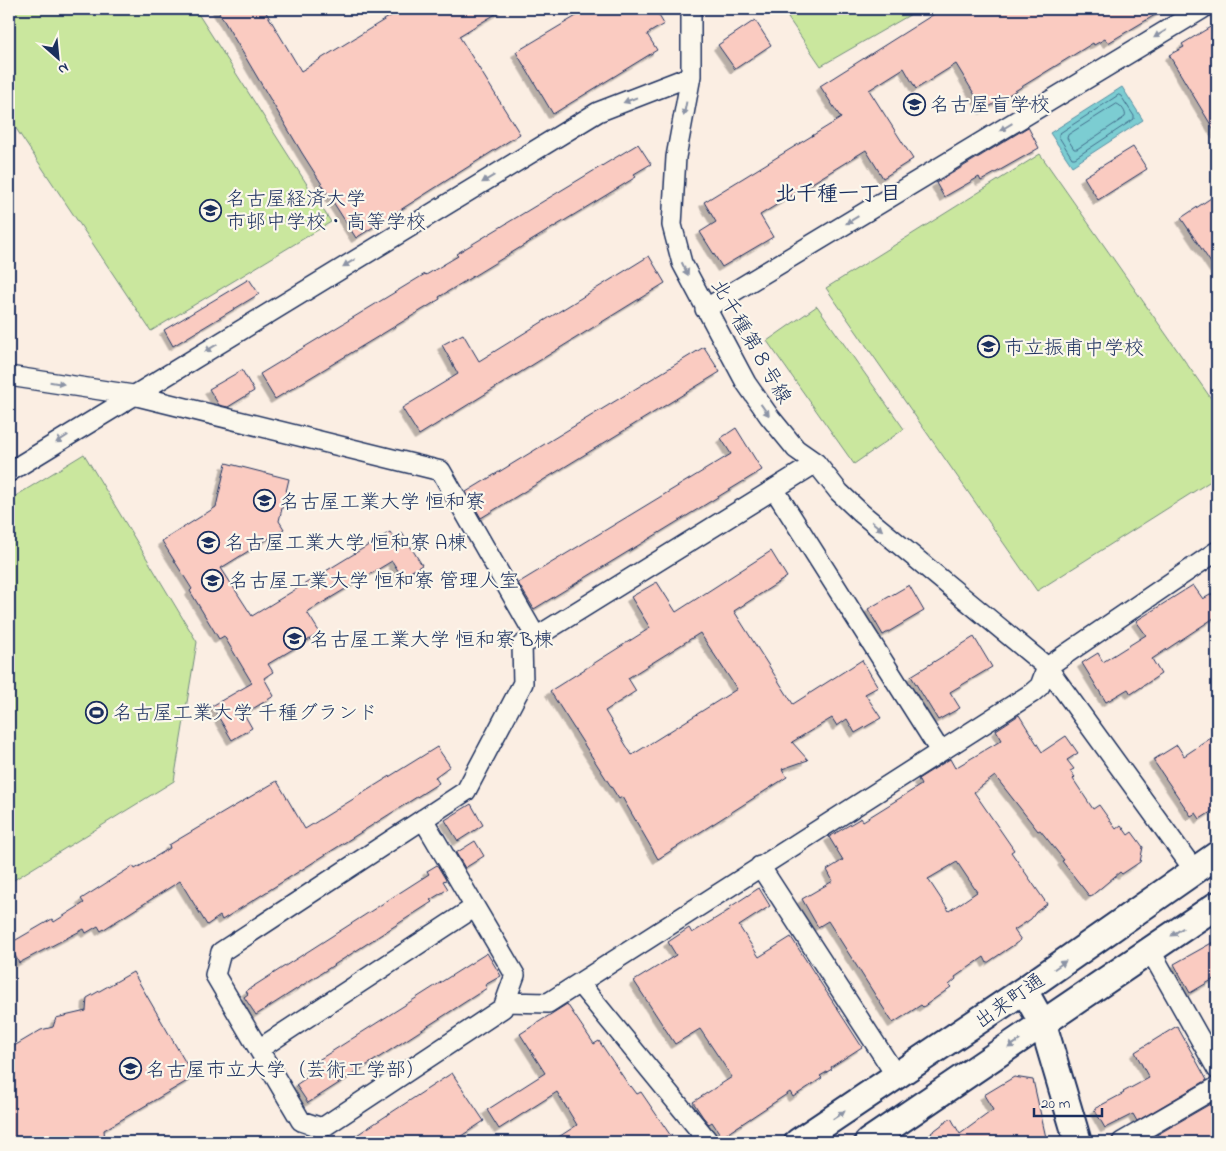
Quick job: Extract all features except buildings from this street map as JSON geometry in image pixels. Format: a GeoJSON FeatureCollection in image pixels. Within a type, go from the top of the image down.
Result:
{"type":"FeatureCollection","features":[{"type":"Feature","properties":{"kind":"main road","name":"出来町通"},"geometry":{"type":"LineString","coordinates":[[798,1142],[1024,990],[1217,854]]}},
{"type":"Feature","properties":{"kind":"main road","name":"出来町通"},"geometry":{"type":"LineString","coordinates":[[880,1139],[1217,905]]}},
{"type":"Feature","properties":{"kind":"main road"},"geometry":{"type":"LineString","coordinates":[[1024,990],[1043,1024],[1078,1142]]}},
{"type":"Feature","properties":{"kind":"street","name":"北千種第８号線"},"geometry":{"type":"LineString","coordinates":[[691,9],[691,76],[676,157],[672,225],[682,262],[746,383],[769,416],[796,449],[816,462],[839,492],[861,513],[1047,666],[1194,870]]}},
{"type":"Feature","properties":{"kind":"street"},"geometry":{"type":"LineString","coordinates":[[705,308],[1202,9]]}},
{"type":"Feature","properties":{"kind":"street"},"geometry":{"type":"LineString","coordinates":[[9,472],[598,112],[691,76]]}},
{"type":"Feature","properties":{"kind":"street"},"geometry":{"type":"LineString","coordinates":[[9,376],[133,395],[441,471],[536,637]]}},
{"type":"Feature","properties":{"kind":"street"},"geometry":{"type":"LineString","coordinates":[[423,820],[515,975],[506,1002],[503,1008],[322,1128],[301,1121],[216,976],[221,952],[423,820],[466,792],[523,683],[522,645],[816,462]]}},
{"type":"Feature","properties":{"kind":"street"},"geometry":{"type":"LineString","coordinates":[[774,489],[940,752]]}},
{"type":"Feature","properties":{"kind":"street"},"geometry":{"type":"LineString","coordinates":[[506,1002],[548,1004],[1032,693],[1040,686],[1047,666],[1217,552]]}},
{"type":"Feature","properties":{"kind":"street"},"geometry":{"type":"LineString","coordinates":[[760,866],[897,1077]]}},
{"type":"Feature","properties":{"kind":"street"},"geometry":{"type":"LineString","coordinates":[[259,1049],[475,907]]}},
{"type":"Feature","properties":{"kind":"street"},"geometry":{"type":"LineString","coordinates":[[1150,950],[1217,1069]]}},
{"type":"Feature","properties":{"kind":"street"},"geometry":{"type":"LineString","coordinates":[[578,983],[709,1142]]}},
{"type":"Feature","properties":{"kind":"street"},"geometry":{"type":"LineString","coordinates":[[1122,1142],[1217,1087]]}},
{"type":"Feature","properties":{"kind":"green space"},"geometry":{"type":"Polygon","coordinates":[[[9,9],[195,9],[331,222],[151,331],[9,118],[9,9]]]}},
{"type":"Feature","properties":{"kind":"green space"},"geometry":{"type":"Polygon","coordinates":[[[782,9],[920,9],[821,66],[782,9]]]}},
{"type":"Feature","properties":{"kind":"green space"},"geometry":{"type":"Polygon","coordinates":[[[1040,154],[1217,407],[1217,477],[1037,591],[826,288],[1040,154]]]}},
{"type":"Feature","properties":{"kind":"green space"},"geometry":{"type":"Polygon","coordinates":[[[817,306],[904,429],[854,464],[767,341],[817,306]]]}},
{"type":"Feature","properties":{"kind":"green space","name":"名古屋工業大学 千種グランド"},"geometry":{"type":"Polygon","coordinates":[[[84,454],[197,642],[174,781],[9,883],[9,500],[84,454]]]}},
{"type":"Feature","properties":{"kind":"water"},"geometry":{"type":"Polygon","coordinates":[[[1122,87],[1143,120],[1072,166],[1050,133],[1122,87]]]}},
{"type":"Feature","properties":{"kind":"place","name":"名古屋盲学校"},"geometry":{"type":"Point","coordinates":[914,104]}},
{"type":"Feature","properties":{"kind":"place","name":"名古屋経済大学 市邨中学校・高等学校"},"geometry":{"type":"Point","coordinates":[210,210]}},
{"type":"Feature","properties":{"kind":"place","name":"市立振甫中学校"},"geometry":{"type":"Point","coordinates":[988,347]}},
{"type":"Feature","properties":{"kind":"place","name":"名古屋工業大学 恒和寮"},"geometry":{"type":"Point","coordinates":[264,501]}},
{"type":"Feature","properties":{"kind":"place","name":"名古屋工業大学 恒和寮 A棟"},"geometry":{"type":"Point","coordinates":[209,542]}},
{"type":"Feature","properties":{"kind":"place","name":"名古屋工業大学 恒和寮 管理人室"},"geometry":{"type":"Point","coordinates":[213,580]}},
{"type":"Feature","properties":{"kind":"place","name":"名古屋工業大学 恒和寮 B棟"},"geometry":{"type":"Point","coordinates":[294,639]}},
{"type":"Feature","properties":{"kind":"place","name":"名古屋工業大学 千種グランド"},"geometry":{"type":"Point","coordinates":[97,712]}},
{"type":"Feature","properties":{"kind":"place","name":"名古屋市立大学（芸術工学部）"},"geometry":{"type":"Point","coordinates":[130,1069]}},
{"type":"Feature","properties":{"kind":"district","name":"北千種一丁目"},"geometry":{"type":"Point","coordinates":[838,193]}}]}
